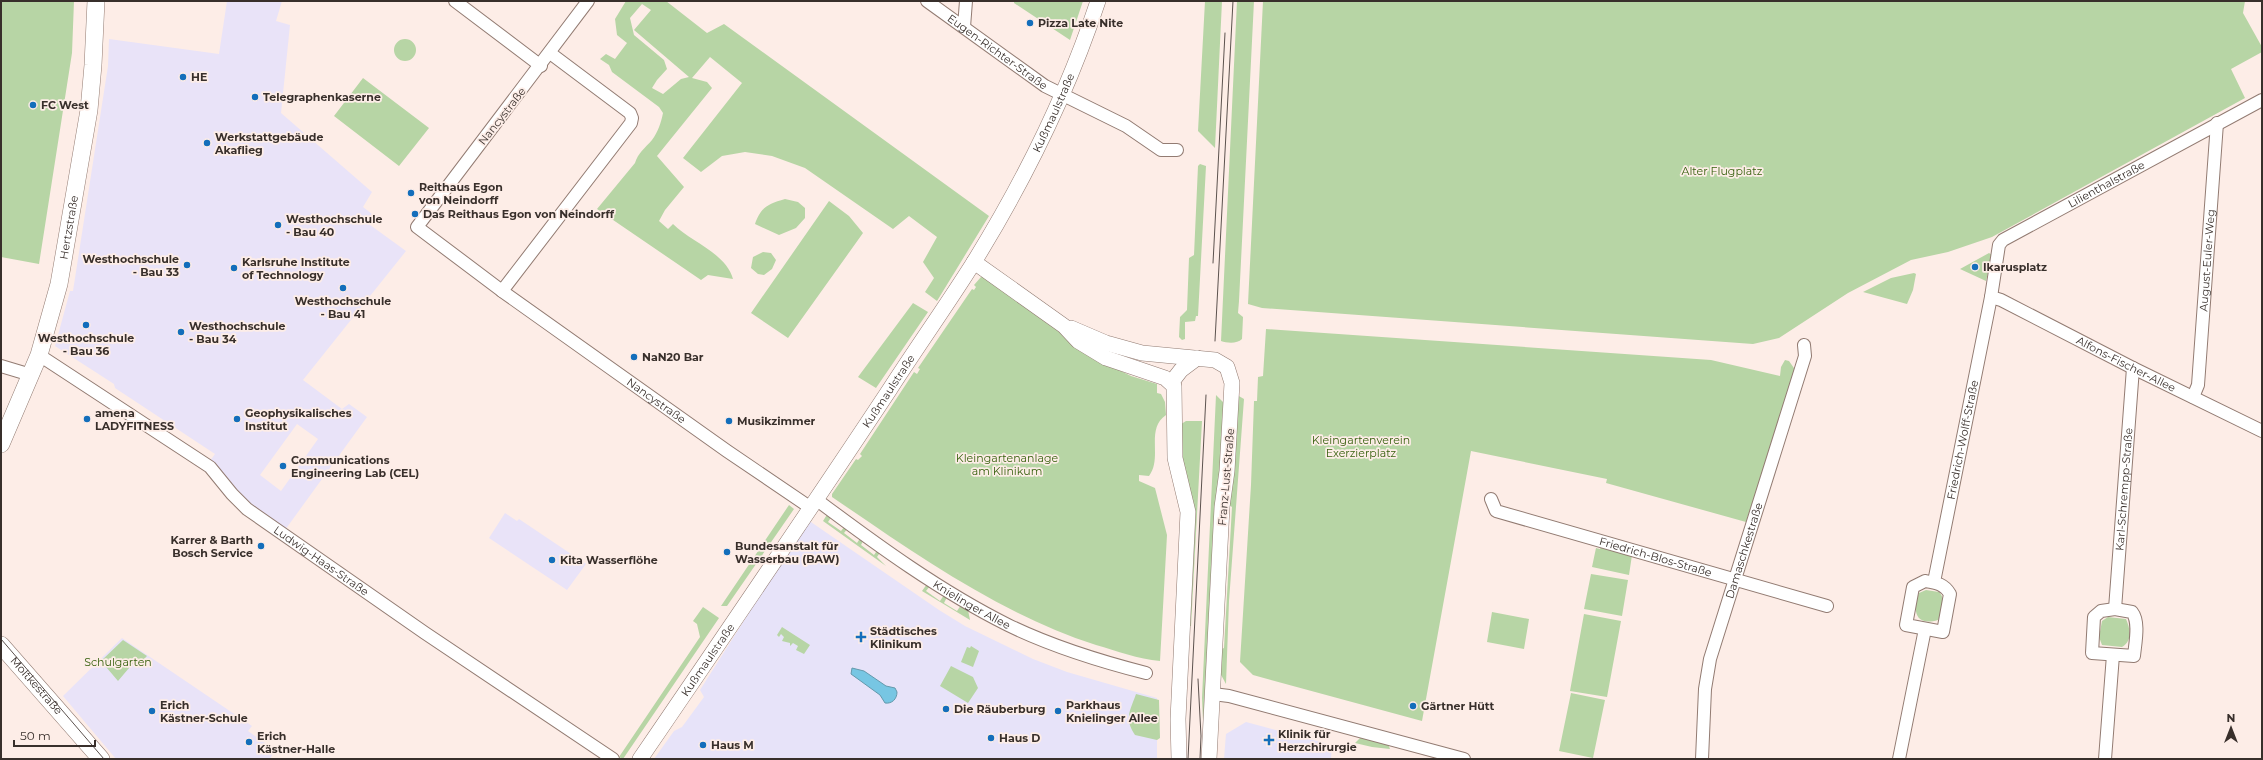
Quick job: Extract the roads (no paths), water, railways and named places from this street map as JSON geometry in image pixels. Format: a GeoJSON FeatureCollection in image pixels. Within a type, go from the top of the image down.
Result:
{"type":"FeatureCollection","features":[{"type":"Feature","properties":{"kind":"main road","name":"Hertzstraße"},"geometry":{"type":"LineString","coordinates":[[1,444],[39,355],[59,284],[76,192],[91,90],[96,1]]}},
{"type":"Feature","properties":{"kind":"main road","name":"Moltkestraße"},"geometry":{"type":"LineString","coordinates":[[2,644],[101,759]]}},
{"type":"Feature","properties":{"kind":"street"},"geometry":{"type":"LineString","coordinates":[[455,1],[541,66]]}},
{"type":"Feature","properties":{"kind":"street","name":"Nancystraße"},"geometry":{"type":"LineString","coordinates":[[588,1],[541,66],[417,227],[502,291],[733,456],[814,504]]}},
{"type":"Feature","properties":{"kind":"street","name":"Eugen-Richter-Straße"},"geometry":{"type":"LineString","coordinates":[[927,1],[1031,77],[1126,126],[1162,150],[1177,150]]}},
{"type":"Feature","properties":{"kind":"street"},"geometry":{"type":"LineString","coordinates":[[964,27],[966,1]]}},
{"type":"Feature","properties":{"kind":"street","name":"Kußmaulstraße"},"geometry":{"type":"LineString","coordinates":[[640,759],[814,504],[974,262],[1020,181],[1062,94],[1085,38],[1098,1]]}},
{"type":"Feature","properties":{"kind":"street"},"geometry":{"type":"LineString","coordinates":[[502,291],[626,129],[632,118],[630,113],[550,53]]}},
{"type":"Feature","properties":{"kind":"street","name":"Lilienthalstraße"},"geometry":{"type":"LineString","coordinates":[[1991,297],[1998,248],[2003,240],[2262,100]]}},
{"type":"Feature","properties":{"kind":"street","name":"August-Euler-Weg"},"geometry":{"type":"LineString","coordinates":[[2193,397],[2198,385],[2217,123]]}},
{"type":"Feature","properties":{"kind":"street","name":"Franz-Lust-Straße"},"geometry":{"type":"LineString","coordinates":[[974,262],[1064,326],[1078,341],[1106,358],[1160,376],[1171,383]]}},
{"type":"Feature","properties":{"kind":"street","name":"Alfons-Fischer-Allee"},"geometry":{"type":"LineString","coordinates":[[1991,297],[2001,300],[2133,368],[2262,431]]}},
{"type":"Feature","properties":{"kind":"street","name":"Friedrich-Wolff-Straße"},"geometry":{"type":"LineString","coordinates":[[1934,582],[1991,297]]}},
{"type":"Feature","properties":{"kind":"street","name":"Franz-Lust-Straße"},"geometry":{"type":"LineString","coordinates":[[1064,326],[1106,343],[1142,352],[1210,359],[1224,364],[1231,374],[1232,382],[1227,471],[1222,507],[1209,759]]}},
{"type":"Feature","properties":{"kind":"street","name":"Damaschkestraße"},"geometry":{"type":"LineString","coordinates":[[1702,759],[1707,674],[1735,579],[1805,356],[1804,345]]}},
{"type":"Feature","properties":{"kind":"street","name":"Ludwig-Haas-Straße"},"geometry":{"type":"LineString","coordinates":[[39,355],[210,467],[232,494],[247,509],[425,633],[613,759]]}},
{"type":"Feature","properties":{"kind":"street"},"geometry":{"type":"LineString","coordinates":[[1179,759],[1178,719],[1188,523],[1185,496],[1175,458],[1173,431],[1175,390],[1171,383],[1181,370],[1197,358]]}},
{"type":"Feature","properties":{"kind":"street"},"geometry":{"type":"LineString","coordinates":[[1,366],[31,375]]}},
{"type":"Feature","properties":{"kind":"street","name":"Karl-Schrempp-Straße"},"geometry":{"type":"LineString","coordinates":[[2116,610],[2133,368]]}},
{"type":"Feature","properties":{"kind":"street","name":"Friedrich-Blos-Straße"},"geometry":{"type":"LineString","coordinates":[[1491,499],[1496,511],[1827,606]]}},
{"type":"Feature","properties":{"kind":"street","name":"Knielinger Allee"},"geometry":{"type":"LineString","coordinates":[[814,504],[979,610],[1016,628],[1057,645],[1146,673]]}},
{"type":"Feature","properties":{"kind":"street"},"geometry":{"type":"LineString","coordinates":[[1926,581],[1934,582],[1946,587],[1950,594],[1943,632],[1906,625],[1913,587],[1926,581]]}},
{"type":"Feature","properties":{"kind":"street"},"geometry":{"type":"LineString","coordinates":[[2116,610],[2132,612],[2134,615],[2134,656],[2092,653],[2094,617],[2101,611],[2116,610]]}},
{"type":"Feature","properties":{"kind":"street"},"geometry":{"type":"LineString","coordinates":[[1899,759],[1925,629]]}},
{"type":"Feature","properties":{"kind":"street"},"geometry":{"type":"LineString","coordinates":[[2106,759],[2113,655]]}},
{"type":"Feature","properties":{"kind":"street"},"geometry":{"type":"LineString","coordinates":[[1213,694],[1229,696],[1464,759]]}},
{"type":"Feature","properties":{"kind":"water"},"geometry":{"type":"Polygon","coordinates":[[[852,668],[864,671],[886,686],[895,688],[897,695],[895,699],[890,703],[885,703],[880,695],[851,674],[852,668]]]}},
{"type":"Feature","properties":{"kind":"tram line"},"geometry":{"type":"LineString","coordinates":[[1215,341],[1233,1]]}},
{"type":"Feature","properties":{"kind":"tram line"},"geometry":{"type":"LineString","coordinates":[[1213,263],[1225,33]]}},
{"type":"Feature","properties":{"kind":"tram line"},"geometry":{"type":"LineString","coordinates":[[1188,759],[1206,395]]}},
{"type":"Feature","properties":{"kind":"tram line"},"geometry":{"type":"LineString","coordinates":[[1,639],[104,759]]}},
{"type":"Feature","properties":{"kind":"tram line"},"geometry":{"type":"LineString","coordinates":[[1198,679],[1201,736],[1200,759]]}},
{"type":"Feature","properties":{"kind":"place","name":"Pizza Late Nite"},"geometry":{"type":"Point","coordinates":[1030,23]}},
{"type":"Feature","properties":{"kind":"place","name":"HE"},"geometry":{"type":"Point","coordinates":[183,77]}},
{"type":"Feature","properties":{"kind":"place","name":"Telegraphenkaserne"},"geometry":{"type":"Point","coordinates":[255,97]}},
{"type":"Feature","properties":{"kind":"place","name":"FC West"},"geometry":{"type":"Point","coordinates":[33,105]}},
{"type":"Feature","properties":{"kind":"place","name":"Werkstattgebäude Akaflieg"},"geometry":{"type":"Point","coordinates":[207,143]}},
{"type":"Feature","properties":{"kind":"place","name":"Reithaus Egon von Neindorff"},"geometry":{"type":"Point","coordinates":[411,193]}},
{"type":"Feature","properties":{"kind":"place","name":"Das Reithaus Egon von Neindorff"},"geometry":{"type":"Point","coordinates":[415,214]}},
{"type":"Feature","properties":{"kind":"place","name":"Westhochschule - Bau 40"},"geometry":{"type":"Point","coordinates":[278,225]}},
{"type":"Feature","properties":{"kind":"place","name":"Westhochschule - Bau 33"},"geometry":{"type":"Point","coordinates":[187,265]}},
{"type":"Feature","properties":{"kind":"place","name":"Ikarusplatz"},"geometry":{"type":"Point","coordinates":[1975,267]}},
{"type":"Feature","properties":{"kind":"place","name":"Karlsruhe Institute of Technology"},"geometry":{"type":"Point","coordinates":[234,268]}},
{"type":"Feature","properties":{"kind":"place","name":"Westhochschule - Bau 41"},"geometry":{"type":"Point","coordinates":[343,288]}},
{"type":"Feature","properties":{"kind":"place","name":"Westhochschule - Bau 36"},"geometry":{"type":"Point","coordinates":[86,325]}},
{"type":"Feature","properties":{"kind":"place","name":"Westhochschule - Bau 34"},"geometry":{"type":"Point","coordinates":[181,332]}},
{"type":"Feature","properties":{"kind":"place","name":"NaN20 Bar"},"geometry":{"type":"Point","coordinates":[634,357]}},
{"type":"Feature","properties":{"kind":"place","name":"amena LADYFITNESS"},"geometry":{"type":"Point","coordinates":[87,419]}},
{"type":"Feature","properties":{"kind":"place","name":"Geophysikalisches Institut"},"geometry":{"type":"Point","coordinates":[237,419]}},
{"type":"Feature","properties":{"kind":"place","name":"Musikzimmer"},"geometry":{"type":"Point","coordinates":[729,421]}},
{"type":"Feature","properties":{"kind":"place","name":"Communications Engineering Lab (CEL)"},"geometry":{"type":"Point","coordinates":[283,466]}},
{"type":"Feature","properties":{"kind":"place","name":"Karrer & Barth Bosch Service"},"geometry":{"type":"Point","coordinates":[261,546]}},
{"type":"Feature","properties":{"kind":"place","name":"Bundesanstalt für Wasserbau (BAW)"},"geometry":{"type":"Point","coordinates":[727,552]}},
{"type":"Feature","properties":{"kind":"place","name":"Kita Wasserflöhe"},"geometry":{"type":"Point","coordinates":[552,560]}},
{"type":"Feature","properties":{"kind":"place","name":"Städtisches Klinikum"},"geometry":{"type":"Point","coordinates":[861,637]}},
{"type":"Feature","properties":{"kind":"place","name":"Gärtner Hütt"},"geometry":{"type":"Point","coordinates":[1413,706]}},
{"type":"Feature","properties":{"kind":"place","name":"Die Räuberburg"},"geometry":{"type":"Point","coordinates":[946,709]}},
{"type":"Feature","properties":{"kind":"place","name":"Erich Kästner-Schule"},"geometry":{"type":"Point","coordinates":[152,711]}},
{"type":"Feature","properties":{"kind":"place","name":"Parkhaus Knielinger Allee"},"geometry":{"type":"Point","coordinates":[1058,711]}},
{"type":"Feature","properties":{"kind":"place","name":"Haus D"},"geometry":{"type":"Point","coordinates":[991,738]}},
{"type":"Feature","properties":{"kind":"place","name":"Klinik für Herzchirurgie"},"geometry":{"type":"Point","coordinates":[1269,740]}},
{"type":"Feature","properties":{"kind":"place","name":"Erich Kästner-Halle"},"geometry":{"type":"Point","coordinates":[249,742]}},
{"type":"Feature","properties":{"kind":"place","name":"Haus M"},"geometry":{"type":"Point","coordinates":[703,745]}},
{"type":"Feature","properties":{"kind":"park label","name":"Alter Flugplatz"},"geometry":{"type":"Point","coordinates":[1722,171]}},
{"type":"Feature","properties":{"kind":"park label","name":"Kleingartenverein Exerzierplatz"},"geometry":{"type":"Point","coordinates":[1361,446]}},
{"type":"Feature","properties":{"kind":"park label","name":"Kleingartenanlage am Klinikum"},"geometry":{"type":"Point","coordinates":[1007,464]}},
{"type":"Feature","properties":{"kind":"park label","name":"Schulgarten"},"geometry":{"type":"Point","coordinates":[118,662]}}]}
